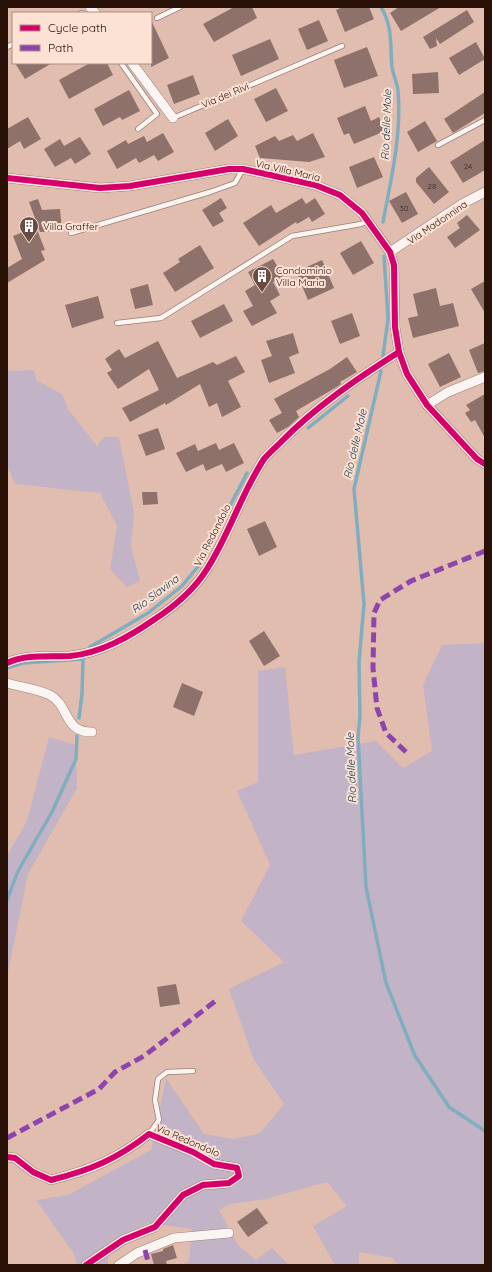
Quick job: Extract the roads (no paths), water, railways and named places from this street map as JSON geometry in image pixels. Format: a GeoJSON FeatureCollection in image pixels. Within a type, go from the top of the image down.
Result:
{"type":"FeatureCollection","features":[{"type":"Feature","properties":{"kind":"street","name":"Via dei Rivi"},"geometry":{"type":"LineString","coordinates":[[133,64],[172,118]]}},
{"type":"Feature","properties":{"kind":"street","name":"Via Villa Maria"},"geometry":{"type":"LineString","coordinates":[[7,178],[100,188],[130,186],[228,169],[243,169],[315,185],[340,194],[352,203],[390,252],[395,276],[395,327],[399,352],[407,374],[426,405],[477,459],[485,464]]}},
{"type":"Feature","properties":{"kind":"street","name":"Via Madonnina"},"geometry":{"type":"LineString","coordinates":[[390,252],[462,204],[485,192]]}},
{"type":"Feature","properties":{"kind":"street","name":"Via Redondolo"},"geometry":{"type":"LineString","coordinates":[[7,663],[23,658],[69,656],[96,652],[155,619],[176,603],[188,593],[207,569],[246,490],[265,458],[293,430],[317,410],[373,368],[399,352]]}},
{"type":"Feature","properties":{"kind":"street"},"geometry":{"type":"LineString","coordinates":[[426,405],[448,392],[485,377]]}},
{"type":"Feature","properties":{"kind":"street"},"geometry":{"type":"LineString","coordinates":[[7,683],[50,696],[61,706],[76,729],[82,732],[92,732]]}},
{"type":"Feature","properties":{"kind":"street","name":"Via Redondolo"},"geometry":{"type":"LineString","coordinates":[[7,1157],[15,1158],[33,1172],[51,1180],[102,1164],[127,1151],[149,1134],[193,1152],[214,1164],[237,1168],[239,1176],[229,1183],[203,1185],[183,1195],[154,1227],[123,1240],[86,1265]]}},
{"type":"Feature","properties":{"kind":"street"},"geometry":{"type":"LineString","coordinates":[[119,1265],[137,1254],[174,1238],[229,1233]]}},
{"type":"Feature","properties":{"kind":"lane"},"geometry":{"type":"LineString","coordinates":[[157,18],[180,7]]}},
{"type":"Feature","properties":{"kind":"lane","name":"Via dei Rivi"},"geometry":{"type":"LineString","coordinates":[[172,118],[342,46]]}},
{"type":"Feature","properties":{"kind":"lane"},"geometry":{"type":"LineString","coordinates":[[122,64],[157,114],[138,128]]}},
{"type":"Feature","properties":{"kind":"lane"},"geometry":{"type":"LineString","coordinates":[[438,146],[485,120]]}},
{"type":"Feature","properties":{"kind":"lane"},"geometry":{"type":"LineString","coordinates":[[71,233],[216,190],[234,183],[243,169]]}},
{"type":"Feature","properties":{"kind":"lane"},"geometry":{"type":"LineString","coordinates":[[117,323],[161,318],[292,236],[368,222]]}},
{"type":"Feature","properties":{"kind":"lane"},"geometry":{"type":"LineString","coordinates":[[149,1134],[159,1120],[155,1100],[158,1079],[167,1072],[193,1071]]}},
{"type":"Feature","properties":{"kind":"waterway","name":"Rio delle Mole"},"geometry":{"type":"LineString","coordinates":[[381,7],[388,22],[392,67],[397,88],[399,107],[395,156],[383,222]]}},
{"type":"Feature","properties":{"kind":"waterway","name":"Rio delle Mole"},"geometry":{"type":"LineString","coordinates":[[383,356],[388,319],[384,256]]}},
{"type":"Feature","properties":{"kind":"waterway","name":"Rio delle Mole"},"geometry":{"type":"LineString","coordinates":[[381,371],[354,489],[364,604],[359,662],[360,716],[358,737],[366,887],[386,983],[415,1056],[449,1107],[485,1131]]}},
{"type":"Feature","properties":{"kind":"waterway","name":"Rio Slavina"},"geometry":{"type":"LineString","coordinates":[[308,428],[348,396]]}},
{"type":"Feature","properties":{"kind":"waterway","name":"Rio Slavina"},"geometry":{"type":"LineString","coordinates":[[90,647],[148,613],[182,586],[200,564],[247,473]]}},
{"type":"Feature","properties":{"kind":"waterway"},"geometry":{"type":"LineString","coordinates":[[7,668],[23,663],[83,659],[82,694],[79,718]]}},
{"type":"Feature","properties":{"kind":"waterway","name":"Rio Slavina"},"geometry":{"type":"LineString","coordinates":[[7,900],[18,871],[52,812],[76,759],[77,736]]}},
{"type":"Feature","properties":{"kind":"place","name":"Villa Graffer"},"geometry":{"type":"Point","coordinates":[29,243]}},
{"type":"Feature","properties":{"kind":"place","name":"Condominio Villa Maria"},"geometry":{"type":"Point","coordinates":[262,293]}}]}
